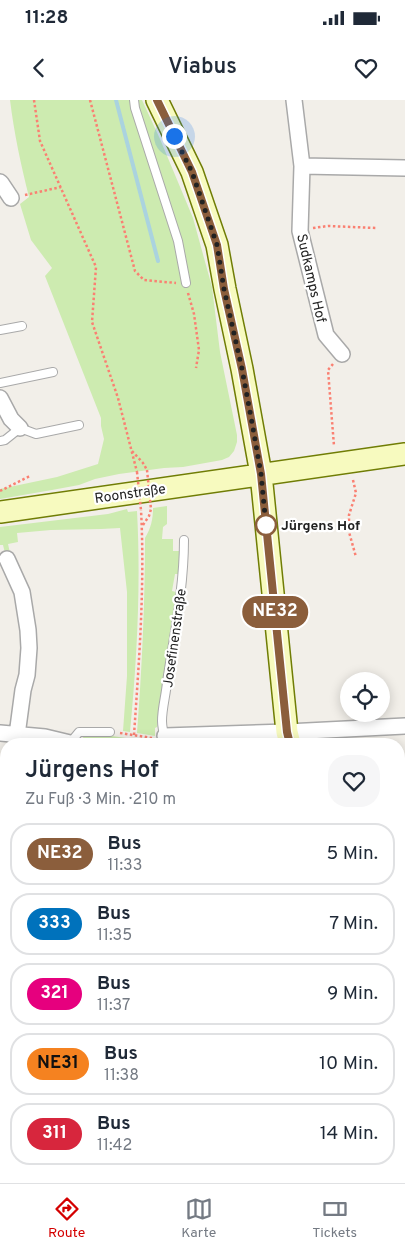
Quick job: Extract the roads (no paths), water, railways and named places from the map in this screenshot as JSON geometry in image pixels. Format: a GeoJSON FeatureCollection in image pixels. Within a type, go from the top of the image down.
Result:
{"type":"FeatureCollection","features":[{"type":"Feature","properties":{"kind":"main road"},"geometry":{"type":"LineString","coordinates":[[157,100],[192,172],[217,245],[261,474],[289,738]]}},
{"type":"Feature","properties":{"kind":"main road","name":"Roonstraße"},"geometry":{"type":"LineString","coordinates":[[0,512],[405,454]]}},
{"type":"Feature","properties":{"kind":"street","name":"Sudkamps Hof"},"geometry":{"type":"LineString","coordinates":[[294,100],[302,166],[300,231],[326,335],[342,354]]}},
{"type":"Feature","properties":{"kind":"street"},"geometry":{"type":"LineString","coordinates":[[302,166],[405,168]]}},
{"type":"Feature","properties":{"kind":"street"},"geometry":{"type":"LineString","coordinates":[[0,182],[11,198]]}},
{"type":"Feature","properties":{"kind":"street"},"geometry":{"type":"LineString","coordinates":[[0,398],[10,419],[20,428]]}},
{"type":"Feature","properties":{"kind":"street"},"geometry":{"type":"LineString","coordinates":[[7,558],[22,592],[28,630],[27,675],[17,735]]}},
{"type":"Feature","properties":{"kind":"street"},"geometry":{"type":"LineString","coordinates":[[289,738],[405,726]]}},
{"type":"Feature","properties":{"kind":"street"},"geometry":{"type":"LineString","coordinates":[[0,733],[49,738]]}},
{"type":"Feature","properties":{"kind":"lane"},"geometry":{"type":"LineString","coordinates":[[134,100],[178,241],[186,283]]}},
{"type":"Feature","properties":{"kind":"lane"},"geometry":{"type":"LineString","coordinates":[[0,330],[22,326]]}},
{"type":"Feature","properties":{"kind":"lane"},"geometry":{"type":"LineString","coordinates":[[0,383],[53,372]]}},
{"type":"Feature","properties":{"kind":"lane"},"geometry":{"type":"LineString","coordinates":[[0,441],[5,440],[20,428],[36,434],[79,425]]}},
{"type":"Feature","properties":{"kind":"lane","name":"Josefinenstraße"},"geometry":{"type":"LineString","coordinates":[[165,738],[162,722],[180,598],[184,540]]}},
{"type":"Feature","properties":{"kind":"lane"},"geometry":{"type":"LineString","coordinates":[[75,738],[80,732],[110,732]]}},
{"type":"Feature","properties":{"kind":"waterway"},"geometry":{"type":"LineString","coordinates":[[116,100],[158,261]]}},
{"type":"Feature","properties":{"kind":"place","name":"Jürgens Hof"},"geometry":{"type":"Point","coordinates":[266,525]}}]}
